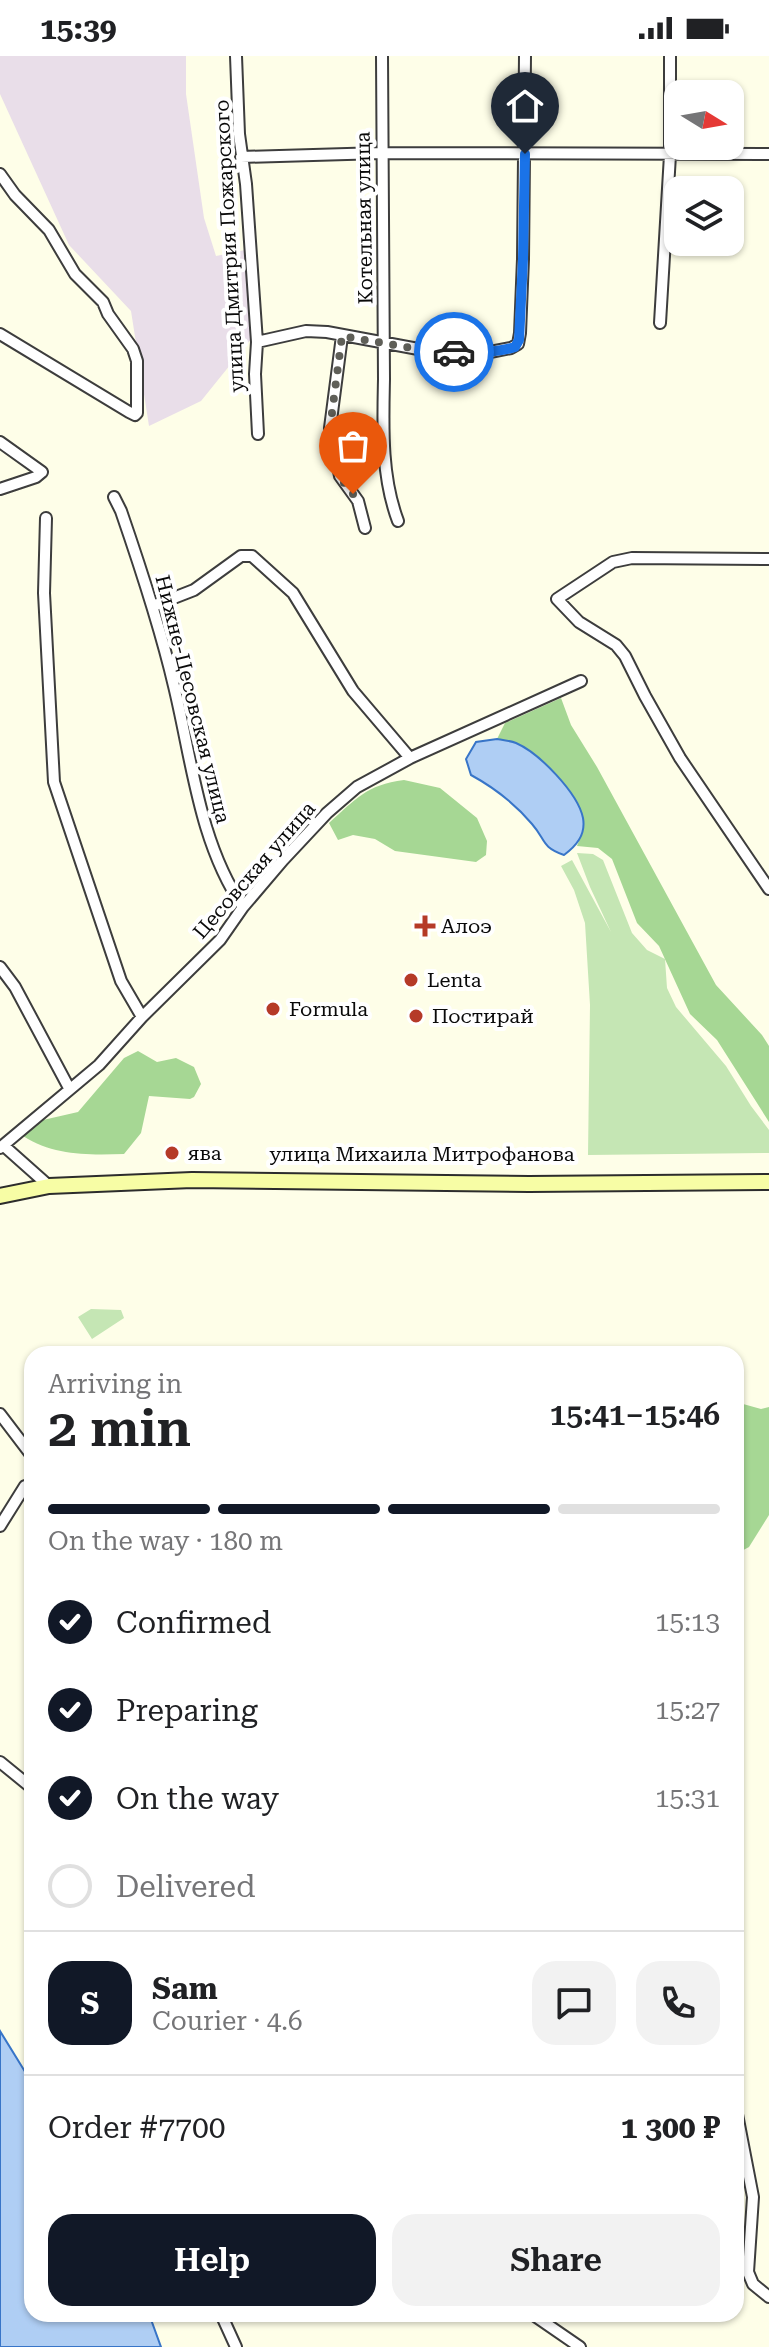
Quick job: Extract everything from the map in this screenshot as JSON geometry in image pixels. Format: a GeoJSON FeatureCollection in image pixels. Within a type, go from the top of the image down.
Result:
{"type":"FeatureCollection","features":[{"type":"Feature","properties":{"kind":"main road","name":"улица Михаила Митрофанова"},"geometry":{"type":"LineString","coordinates":[[0,1196],[49,1186],[226,1179],[529,1184],[716,1178],[769,1173]]}},
{"type":"Feature","properties":{"kind":"main road","name":"улица Михаила Митрофанова"},"geometry":{"type":"LineString","coordinates":[[716,1178],[769,1182]]}},
{"type":"Feature","properties":{"kind":"street","name":"улица Дмитрия Пожарского"},"geometry":{"type":"LineString","coordinates":[[236,56],[241,157],[246,184],[257,342],[258,434]]}},
{"type":"Feature","properties":{"kind":"street","name":"Котельная улица"},"geometry":{"type":"LineString","coordinates":[[382,56],[382,421],[389,487],[398,521]]}},
{"type":"Feature","properties":{"kind":"street"},"geometry":{"type":"LineString","coordinates":[[257,342],[306,331],[429,351],[490,352],[515,347],[520,333],[525,56]]}},
{"type":"Feature","properties":{"kind":"street"},"geometry":{"type":"LineString","coordinates":[[670,56],[670,80]]}},
{"type":"Feature","properties":{"kind":"street"},"geometry":{"type":"LineString","coordinates":[[241,157],[381,153],[664,155]]}},
{"type":"Feature","properties":{"kind":"street"},"geometry":{"type":"LineString","coordinates":[[744,154],[769,154]]}},
{"type":"Feature","properties":{"kind":"street"},"geometry":{"type":"LineString","coordinates":[[660,323],[670,160]]}},
{"type":"Feature","properties":{"kind":"street"},"geometry":{"type":"LineString","coordinates":[[0,174],[15,195],[49,230],[75,274],[103,302],[133,349],[137,361],[138,411],[135,415],[0,334]]}},
{"type":"Feature","properties":{"kind":"street"},"geometry":{"type":"LineString","coordinates":[[342,336],[330,428],[341,479],[358,501],[365,528]]}},
{"type":"Feature","properties":{"kind":"street"},"geometry":{"type":"LineString","coordinates":[[0,442],[42,472],[0,489]]}},
{"type":"Feature","properties":{"kind":"street","name":"Нижне-Цесовская улица"},"geometry":{"type":"LineString","coordinates":[[114,497],[153,606],[175,686],[206,830],[229,887],[243,907]]}},
{"type":"Feature","properties":{"kind":"street"},"geometry":{"type":"LineString","coordinates":[[46,518],[44,593],[54,782],[121,981],[142,1017]]}},
{"type":"Feature","properties":{"kind":"street"},"geometry":{"type":"LineString","coordinates":[[153,606],[194,590],[241,556],[252,556],[293,593],[353,691],[410,758]]}},
{"type":"Feature","properties":{"kind":"street"},"geometry":{"type":"LineString","coordinates":[[769,559],[632,558],[613,562],[557,599],[579,622],[616,645],[625,656],[680,758],[769,889]]}},
{"type":"Feature","properties":{"kind":"street","name":"Цесовская улица"},"geometry":{"type":"LineString","coordinates":[[2,1147],[99,1065],[142,1017],[220,940],[243,907],[327,813],[357,787],[410,758],[581,681]]}},
{"type":"Feature","properties":{"kind":"street"},"geometry":{"type":"LineString","coordinates":[[0,967],[15,987],[69,1088]]}},
{"type":"Feature","properties":{"kind":"street"},"geometry":{"type":"LineString","coordinates":[[2,1147],[49,1186]]}},
{"type":"Feature","properties":{"kind":"street"},"geometry":{"type":"LineString","coordinates":[[0,1414],[24,1446]]}},
{"type":"Feature","properties":{"kind":"street"},"geometry":{"type":"LineString","coordinates":[[0,1526],[24,1488]]}},
{"type":"Feature","properties":{"kind":"street"},"geometry":{"type":"LineString","coordinates":[[0,1762],[24,1782]]}},
{"type":"Feature","properties":{"kind":"street"},"geometry":{"type":"LineString","coordinates":[[744,2150],[753,2197],[748,2272],[753,2284],[769,2297]]}},
{"type":"Feature","properties":{"kind":"street"},"geometry":{"type":"LineString","coordinates":[[225,2322],[236,2347]]}},
{"type":"Feature","properties":{"kind":"street"},"geometry":{"type":"LineString","coordinates":[[544,2322],[580,2347]]}},
{"type":"Feature","properties":{"kind":"shaded area"},"geometry":{"type":"Polygon","coordinates":[[[0,56],[186,56],[186,94],[204,218],[216,256],[245,250],[251,339],[201,401],[149,426],[131,311],[69,245],[0,94],[0,56]]]}},
{"type":"Feature","properties":{"kind":"green space"},"geometry":{"type":"Polygon","coordinates":[[[561,698],[571,725],[716,985],[769,1046],[769,1122],[717,1040],[690,1014],[659,946],[637,923],[612,859],[598,848],[577,846],[583,830],[541,761],[516,743],[497,739],[505,723],[561,698]]]}},
{"type":"Feature","properties":{"kind":"green space"},"geometry":{"type":"Polygon","coordinates":[[[404,780],[440,788],[477,818],[487,841],[486,855],[476,862],[395,851],[375,839],[353,835],[338,840],[329,823],[371,789],[404,780]]]}},
{"type":"Feature","properties":{"kind":"green space"},"geometry":{"type":"Polygon","coordinates":[[[577,853],[593,854],[603,860],[632,933],[647,950],[665,959],[667,988],[676,1007],[726,1066],[769,1130],[769,1153],[588,1155],[590,1005],[585,923],[574,890],[561,866],[572,860],[611,932],[577,853]]]}},
{"type":"Feature","properties":{"kind":"green space"},"geometry":{"type":"Polygon","coordinates":[[[138,1051],[157,1062],[176,1058],[194,1067],[201,1084],[190,1099],[149,1096],[141,1133],[124,1154],[59,1151],[23,1136],[43,1120],[78,1112],[124,1058],[138,1051]]]}},
{"type":"Feature","properties":{"kind":"green space"},"geometry":{"type":"Polygon","coordinates":[[[91,1309],[121,1310],[124,1318],[92,1339],[78,1317],[91,1309]]]}},
{"type":"Feature","properties":{"kind":"green space"},"geometry":{"type":"Polygon","coordinates":[[[744,1404],[761,1409],[769,1407],[769,1515],[749,1547],[744,1550],[744,1404]]]}},
{"type":"Feature","properties":{"kind":"water"},"geometry":{"type":"Polygon","coordinates":[[[497,739],[516,743],[535,755],[574,797],[583,818],[583,830],[576,844],[564,855],[547,846],[532,824],[511,803],[471,775],[466,759],[476,742],[497,739]]]}},
{"type":"Feature","properties":{"kind":"water"},"geometry":{"type":"Polygon","coordinates":[[[0,2031],[24,2070],[24,2322],[152,2322],[161,2347],[0,2347],[0,2031]]]}},
{"type":"Feature","properties":{"kind":"way so far"},"geometry":{"type":"LineString","coordinates":[[353,494],[341,479],[330,428],[342,336],[429,351],[454,352]]}},
{"type":"Feature","properties":{"kind":"place","name":"Алоэ"},"geometry":{"type":"Point","coordinates":[425,926]}},
{"type":"Feature","properties":{"kind":"place","name":"Lenta"},"geometry":{"type":"Point","coordinates":[411,980]}},
{"type":"Feature","properties":{"kind":"place","name":"Formula"},"geometry":{"type":"Point","coordinates":[273,1009]}},
{"type":"Feature","properties":{"kind":"place","name":"Постирай"},"geometry":{"type":"Point","coordinates":[416,1016]}},
{"type":"Feature","properties":{"kind":"place","name":"ява"},"geometry":{"type":"Point","coordinates":[172,1153]}},
{"type":"Feature","properties":{"kind":"route"},"geometry":{"type":"LineString","coordinates":[[454,352],[490,352],[518,344],[525,154]]}}]}
